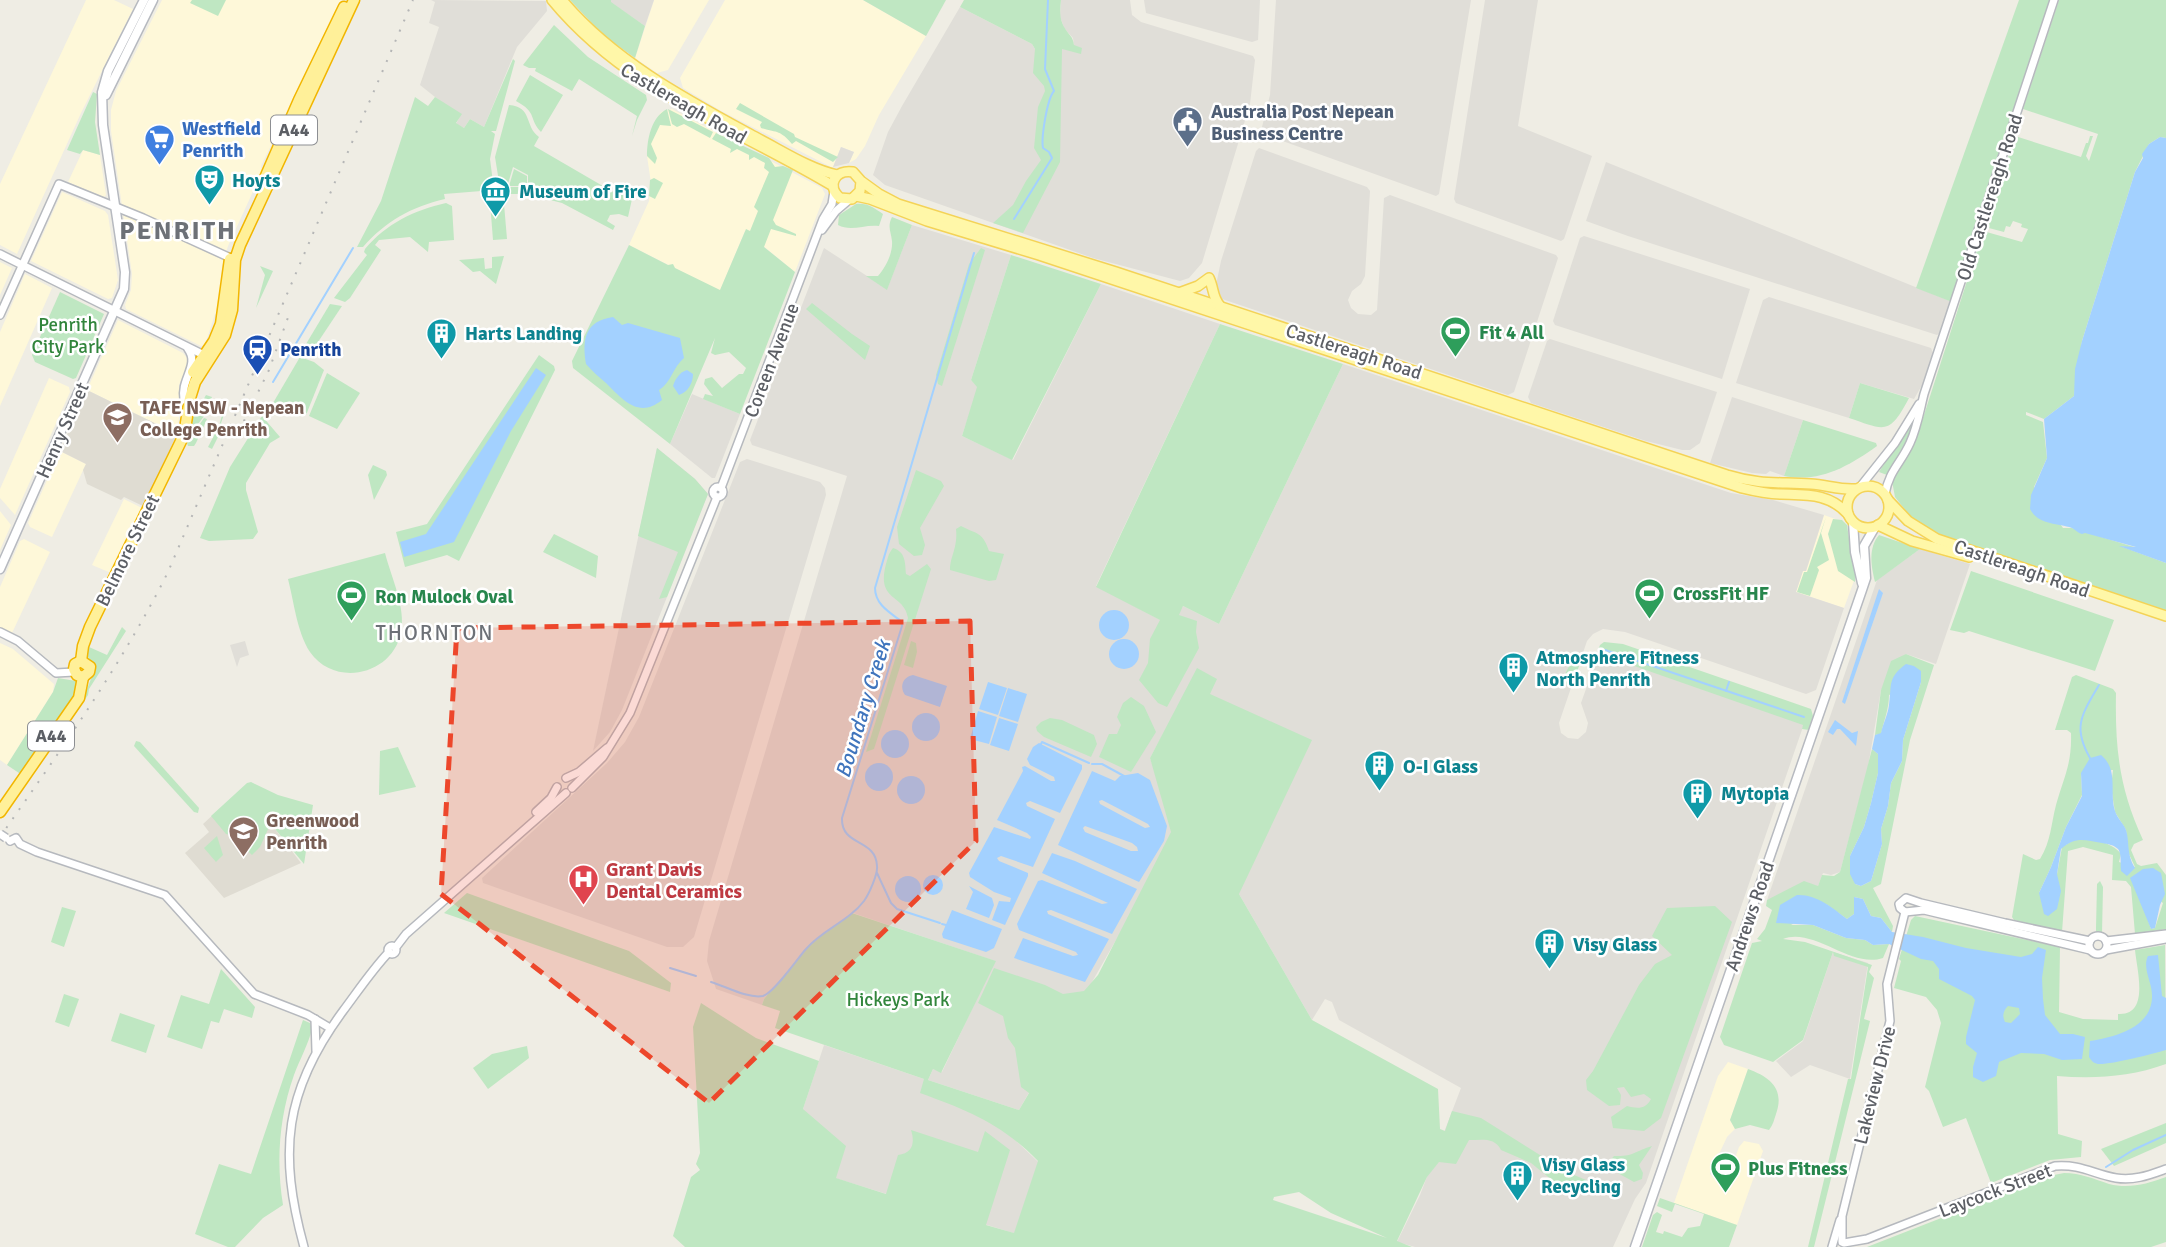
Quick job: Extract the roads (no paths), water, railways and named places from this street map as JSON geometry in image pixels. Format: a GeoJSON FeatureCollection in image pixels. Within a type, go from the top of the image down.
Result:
{"type":"FeatureCollection","features":[{"type":"Feature","properties":{"kind":"highway","name":"A44"},"geometry":{"type":"LineString","coordinates":[[233,259],[299,100],[347,0]]}},
{"type":"Feature","properties":{"kind":"highway","name":"A44"},"geometry":{"type":"LineString","coordinates":[[233,259],[354,0]]}},
{"type":"Feature","properties":{"kind":"highway","name":"Belmore Street"},"geometry":{"type":"LineString","coordinates":[[79,674],[75,664],[82,661],[83,646],[90,627],[186,429],[191,392],[221,324],[233,259]]}},
{"type":"Feature","properties":{"kind":"highway","name":"Belmore Street"},"geometry":{"type":"LineString","coordinates":[[180,440],[184,400],[191,375],[207,357]]}},
{"type":"Feature","properties":{"kind":"highway","name":"A44"},"geometry":{"type":"LineString","coordinates":[[0,812],[79,698],[79,674]]}},
{"type":"Feature","properties":{"kind":"main road"},"geometry":{"type":"LineString","coordinates":[[103,101],[102,92],[108,71],[144,0]]}},
{"type":"Feature","properties":{"kind":"main road"},"geometry":{"type":"LineString","coordinates":[[103,101],[153,0]]}},
{"type":"Feature","properties":{"kind":"main road","name":"Castlereagh Road"},"geometry":{"type":"LineString","coordinates":[[552,0],[588,39],[629,73],[833,189]]}},
{"type":"Feature","properties":{"kind":"main road","name":"Castlereagh Road"},"geometry":{"type":"LineString","coordinates":[[562,0],[599,39],[642,71],[781,150],[837,175]]}},
{"type":"Feature","properties":{"kind":"main road","name":"Henry Street"},"geometry":{"type":"LineString","coordinates":[[0,569],[115,311],[125,281],[103,125],[103,101]]}},
{"type":"Feature","properties":{"kind":"main road"},"geometry":{"type":"LineString","coordinates":[[850,171],[857,175],[860,181],[860,191],[853,198],[840,198],[833,189],[837,175],[850,171]]}},
{"type":"Feature","properties":{"kind":"main road","name":"Castlereagh Road"},"geometry":{"type":"LineString","coordinates":[[860,181],[898,204],[1222,307],[1734,477],[1764,483],[1810,484],[1841,490],[1858,488]]}},
{"type":"Feature","properties":{"kind":"main road","name":"Castlereagh Road"},"geometry":{"type":"LineString","coordinates":[[853,198],[870,199],[908,214],[1741,488],[1771,494],[1821,496],[1832,501],[1851,518]]}},
{"type":"Feature","properties":{"kind":"main road"},"geometry":{"type":"LineString","coordinates":[[1179,293],[1198,286],[1209,278],[1213,285],[1214,298],[1222,307]]}},
{"type":"Feature","properties":{"kind":"main road"},"geometry":{"type":"LineString","coordinates":[[1851,518],[1866,528],[1877,526],[1887,517],[1887,497],[1874,486],[1858,488],[1848,501],[1855,552],[1863,586]]}},
{"type":"Feature","properties":{"kind":"main road","name":"Castlereagh Road"},"geometry":{"type":"LineString","coordinates":[[1887,497],[1908,521],[1937,539],[2166,616]]}},
{"type":"Feature","properties":{"kind":"main road","name":"Castlereagh Road"},"geometry":{"type":"LineString","coordinates":[[1877,526],[1912,541],[1942,548],[2166,622]]}},
{"type":"Feature","properties":{"kind":"main road","name":"Andrews Road"},"geometry":{"type":"LineString","coordinates":[[1635,1247],[1866,578],[1864,546],[1877,526]]}},
{"type":"Feature","properties":{"kind":"street","name":"Old Castlereagh Road"},"geometry":{"type":"LineString","coordinates":[[1887,497],[1889,474],[1912,440],[1924,394],[2054,0]]}},
{"type":"Feature","properties":{"kind":"street"},"geometry":{"type":"LineString","coordinates":[[0,315],[59,184],[144,218],[233,259]]}},
{"type":"Feature","properties":{"kind":"street","name":"Coreen Avenue"},"geometry":{"type":"LineString","coordinates":[[613,743],[630,713],[717,497],[713,494],[714,490],[721,488],[823,219],[832,202],[833,189]]}},
{"type":"Feature","properties":{"kind":"street","name":"Coreen Avenue"},"geometry":{"type":"LineString","coordinates":[[820,231],[836,211],[853,198]]}},
{"type":"Feature","properties":{"kind":"street"},"geometry":{"type":"LineString","coordinates":[[0,254],[207,357]]}},
{"type":"Feature","properties":{"kind":"street"},"geometry":{"type":"LineString","coordinates":[[182,344],[193,358],[183,387],[184,400]]}},
{"type":"Feature","properties":{"kind":"street","name":"Old Castlereagh Road"},"geometry":{"type":"LineString","coordinates":[[1858,488],[1903,432],[1924,394]]}},
{"type":"Feature","properties":{"kind":"street"},"geometry":{"type":"LineString","coordinates":[[0,632],[18,641],[56,673],[79,674]]}},
{"type":"Feature","properties":{"kind":"street"},"geometry":{"type":"LineString","coordinates":[[466,881],[480,864],[551,798],[560,779],[585,767],[613,743]]}},
{"type":"Feature","properties":{"kind":"street"},"geometry":{"type":"LineString","coordinates":[[304,1247],[291,1198],[289,1145],[299,1090],[316,1051],[330,1028],[368,977],[406,934],[569,791],[613,743]]}},
{"type":"Feature","properties":{"kind":"street"},"geometry":{"type":"LineString","coordinates":[[566,778],[571,782],[569,791]]}},
{"type":"Feature","properties":{"kind":"street"},"geometry":{"type":"LineString","coordinates":[[557,787],[560,792],[569,791]]}},
{"type":"Feature","properties":{"kind":"street"},"geometry":{"type":"LineString","coordinates":[[5,838],[16,838],[19,846],[162,894],[254,994],[330,1028]]}},
{"type":"Feature","properties":{"kind":"street"},"geometry":{"type":"LineString","coordinates":[[2106,945],[2100,936],[2084,942],[1906,898],[1899,902],[1900,908],[1908,911],[1936,913],[2098,954],[2106,945],[2164,937]]}},
{"type":"Feature","properties":{"kind":"street","name":"Lakeview Drive"},"geometry":{"type":"LineString","coordinates":[[1833,1246],[1890,1020],[1887,989],[1901,927],[1913,901]]}},
{"type":"Feature","properties":{"kind":"street"},"geometry":{"type":"LineString","coordinates":[[2090,941],[2090,950]]}},
{"type":"Feature","properties":{"kind":"street"},"geometry":{"type":"LineString","coordinates":[[315,1019],[316,1051]]}},
{"type":"Feature","properties":{"kind":"street","name":"Laycock Street"},"geometry":{"type":"LineString","coordinates":[[1833,1246],[1867,1239],[2056,1166],[2075,1166],[2124,1179],[2142,1177],[2166,1169]]}},
{"type":"Feature","properties":{"kind":"street","name":"Lakeview Drive"},"geometry":{"type":"LineString","coordinates":[[1842,1216],[1845,1244]]}},
{"type":"Feature","properties":{"kind":"street","name":"Laycock Street"},"geometry":{"type":"LineString","coordinates":[[1856,1247],[1867,1239]]}},
{"type":"Feature","properties":{"kind":"water"},"geometry":{"type":"Polygon","coordinates":[[[2160,137],[2166,138],[2166,563],[2119,546],[2136,547],[2043,521],[2030,509],[2031,495],[2047,458],[2044,419],[2074,396],[2075,369],[2082,341],[2135,172],[2149,144],[2160,137]]]}},
{"type":"Feature","properties":{"kind":"water"},"geometry":{"type":"Polygon","coordinates":[[[613,317],[622,325],[628,323],[680,338],[684,358],[659,390],[662,400],[654,405],[646,408],[625,401],[586,364],[585,339],[591,327],[613,317]]]}},
{"type":"Feature","properties":{"kind":"water"},"geometry":{"type":"Polygon","coordinates":[[[536,368],[546,375],[511,431],[454,542],[404,557],[400,542],[426,534],[536,368]]]}},
{"type":"Feature","properties":{"kind":"water"},"geometry":{"type":"Polygon","coordinates":[[[687,370],[693,374],[692,381],[679,395],[673,386],[678,376],[687,370]]]}},
{"type":"Feature","properties":{"kind":"water"},"geometry":{"type":"Polygon","coordinates":[[[1879,589],[1883,593],[1845,704],[1842,702],[1879,589]]]}},
{"type":"Feature","properties":{"kind":"water"},"geometry":{"type":"Polygon","coordinates":[[[1114,610],[1120,611],[1128,619],[1128,631],[1120,639],[1114,640],[1108,639],[1100,631],[1099,625],[1100,619],[1108,611],[1114,610]]]}},
{"type":"Feature","properties":{"kind":"water"},"geometry":{"type":"Polygon","coordinates":[[[1124,639],[1130,640],[1138,648],[1138,660],[1130,668],[1124,669],[1118,668],[1110,660],[1109,654],[1110,648],[1118,640],[1124,639]]]}},
{"type":"Feature","properties":{"kind":"water"},"geometry":{"type":"Polygon","coordinates":[[[1906,664],[1921,671],[1921,682],[1903,740],[1902,761],[1891,783],[1881,829],[1882,844],[1871,881],[1861,886],[1855,884],[1850,874],[1850,856],[1864,827],[1878,773],[1878,754],[1872,749],[1875,735],[1881,733],[1887,715],[1893,678],[1906,664]]]}},
{"type":"Feature","properties":{"kind":"water"},"geometry":{"type":"Polygon","coordinates":[[[913,675],[947,686],[940,707],[905,695],[903,682],[913,675]]]}},
{"type":"Feature","properties":{"kind":"water"},"geometry":{"type":"Polygon","coordinates":[[[988,682],[1007,688],[998,715],[979,709],[988,682]]]}},
{"type":"Feature","properties":{"kind":"water"},"geometry":{"type":"Polygon","coordinates":[[[1008,688],[1027,694],[1018,722],[999,716],[1008,688]]]}},
{"type":"Feature","properties":{"kind":"water"},"geometry":{"type":"Polygon","coordinates":[[[978,711],[997,717],[989,744],[970,739],[978,711]]]}},
{"type":"Feature","properties":{"kind":"water"},"geometry":{"type":"Polygon","coordinates":[[[926,713],[936,717],[940,727],[936,737],[926,741],[916,737],[912,727],[916,717],[926,713]]]}},
{"type":"Feature","properties":{"kind":"water"},"geometry":{"type":"Polygon","coordinates":[[[999,718],[1018,724],[1009,751],[990,745],[999,718]]]}},
{"type":"Feature","properties":{"kind":"water"},"geometry":{"type":"Polygon","coordinates":[[[1835,720],[1852,733],[1858,731],[1856,746],[1840,729],[1833,735],[1828,732],[1835,720]]]}},
{"type":"Feature","properties":{"kind":"water"},"geometry":{"type":"Polygon","coordinates":[[[895,730],[905,734],[909,744],[905,754],[895,758],[885,754],[881,744],[885,734],[895,730]]]}},
{"type":"Feature","properties":{"kind":"water"},"geometry":{"type":"Polygon","coordinates":[[[1039,743],[1082,765],[1082,769],[1060,813],[1030,801],[1026,803],[1027,806],[1055,819],[1033,867],[1001,856],[997,858],[1028,873],[1005,925],[992,920],[999,901],[1010,902],[1011,898],[994,892],[970,877],[969,873],[994,827],[1030,839],[1027,833],[997,820],[1023,771],[1022,767],[1055,781],[1054,777],[1030,765],[1027,759],[1033,747],[1039,743]]]}},
{"type":"Feature","properties":{"kind":"water"},"geometry":{"type":"Polygon","coordinates":[[[2101,755],[2110,767],[2113,803],[2126,830],[2129,853],[2135,868],[2127,876],[2121,871],[2119,851],[2113,846],[2085,840],[2071,842],[2061,849],[2057,874],[2061,891],[2057,909],[2048,916],[2044,914],[2039,893],[2082,796],[2081,773],[2090,758],[2101,755]]]}},
{"type":"Feature","properties":{"kind":"water"},"geometry":{"type":"Polygon","coordinates":[[[879,763],[889,767],[893,777],[889,787],[879,791],[869,787],[865,777],[869,767],[879,763]]]}},
{"type":"Feature","properties":{"kind":"water"},"geometry":{"type":"Polygon","coordinates":[[[1092,771],[1115,781],[1120,776],[1138,773],[1150,780],[1167,826],[1164,841],[1139,882],[1058,845],[1092,771]],[[1102,800],[1099,801],[1100,804],[1145,828],[1150,827],[1148,824],[1102,800]],[[1085,826],[1085,832],[1131,851],[1138,851],[1132,843],[1085,826]]]}},
{"type":"Feature","properties":{"kind":"water"},"geometry":{"type":"Polygon","coordinates":[[[911,776],[921,780],[925,790],[921,800],[911,804],[901,800],[897,790],[901,780],[911,776]]]}},
{"type":"Feature","properties":{"kind":"water"},"geometry":{"type":"Polygon","coordinates":[[[1052,853],[1137,889],[1112,934],[1051,910],[1047,911],[1048,914],[1109,939],[1085,982],[1014,958],[1023,938],[1073,956],[1078,955],[1019,930],[1017,924],[1038,881],[1042,880],[1102,904],[1108,903],[1042,873],[1052,853]]]}},
{"type":"Feature","properties":{"kind":"water"},"geometry":{"type":"Polygon","coordinates":[[[2153,868],[2161,873],[2165,894],[2155,928],[2151,929],[2130,878],[2143,869],[2153,868]]]}},
{"type":"Feature","properties":{"kind":"water"},"geometry":{"type":"Polygon","coordinates":[[[933,875],[940,878],[943,885],[940,892],[933,895],[926,892],[923,885],[926,878],[933,875]]]}},
{"type":"Feature","properties":{"kind":"water"},"geometry":{"type":"Polygon","coordinates":[[[908,876],[917,880],[921,889],[917,898],[908,902],[899,898],[895,889],[899,880],[908,876]]]}},
{"type":"Feature","properties":{"kind":"water"},"geometry":{"type":"Polygon","coordinates":[[[969,886],[992,898],[994,905],[989,918],[966,909],[973,892],[969,886]]]}},
{"type":"Feature","properties":{"kind":"water"},"geometry":{"type":"Polygon","coordinates":[[[1797,895],[1804,895],[1824,902],[1847,919],[1854,914],[1854,897],[1863,899],[1871,916],[1881,918],[1892,932],[2021,957],[2032,954],[2038,947],[2046,950],[2042,978],[2045,1015],[2060,1034],[2085,1037],[2082,1059],[2062,1060],[2044,1054],[2021,1053],[1999,1062],[1996,1076],[1983,1082],[1973,1077],[1977,1053],[1966,1044],[1966,1037],[1975,1000],[1939,979],[1939,969],[1933,961],[1921,959],[1889,944],[1873,945],[1865,940],[1846,938],[1813,925],[1776,923],[1780,905],[1797,895]],[[2008,1006],[2004,1014],[2005,1022],[2011,1023],[2020,1014],[2019,1008],[2008,1006]]]}},
{"type":"Feature","properties":{"kind":"water"},"geometry":{"type":"Polygon","coordinates":[[[952,910],[1002,929],[994,948],[986,952],[943,938],[942,934],[952,910]]]}},
{"type":"Feature","properties":{"kind":"water"},"geometry":{"type":"Polygon","coordinates":[[[2158,955],[2162,996],[2166,998],[2166,1050],[2112,1063],[2094,1062],[2089,1057],[2090,1041],[2121,1033],[2140,1023],[2146,1015],[2151,1006],[2152,995],[2146,961],[2148,956],[2158,955]]]}},
{"type":"Feature","properties":{"kind":"waterway","name":"Boundary Creek"},"geometry":{"type":"LineString","coordinates":[[1014,219],[1052,158],[1043,148],[1047,110],[1054,91],[1045,69],[1048,0]]}},
{"type":"Feature","properties":{"kind":"waterway"},"geometry":{"type":"LineString","coordinates":[[273,382],[353,248]]}},
{"type":"Feature","properties":{"kind":"waterway","name":"Boundary Creek"},"geometry":{"type":"LineString","coordinates":[[711,982],[751,996],[768,994],[812,942],[858,908],[875,879],[875,857],[865,846],[847,834],[842,818],[902,626],[901,621],[877,599],[875,588],[974,253]]}},
{"type":"Feature","properties":{"kind":"waterway"},"geometry":{"type":"LineString","coordinates":[[1605,650],[1804,717]]}},
{"type":"Feature","properties":{"kind":"waterway"},"geometry":{"type":"LineString","coordinates":[[1657,667],[1660,658]]}},
{"type":"Feature","properties":{"kind":"waterway"},"geometry":{"type":"LineString","coordinates":[[1726,691],[1729,682]]}},
{"type":"Feature","properties":{"kind":"waterway"},"geometry":{"type":"LineString","coordinates":[[2090,758],[2080,729],[2084,713],[2099,685]]}},
{"type":"Feature","properties":{"kind":"waterway"},"geometry":{"type":"LineString","coordinates":[[1041,744],[1042,742],[1089,763]]}},
{"type":"Feature","properties":{"kind":"waterway"},"geometry":{"type":"LineString","coordinates":[[1092,764],[1102,764],[1124,776]]}},
{"type":"Feature","properties":{"kind":"waterway"},"geometry":{"type":"LineString","coordinates":[[877,873],[891,903],[897,909],[940,923]]}},
{"type":"Feature","properties":{"kind":"waterway"},"geometry":{"type":"LineString","coordinates":[[942,924],[946,925]]}},
{"type":"Feature","properties":{"kind":"waterway","name":"Boundary Creek"},"geometry":{"type":"LineString","coordinates":[[670,968],[696,976]]}},
{"type":"Feature","properties":{"kind":"waterway"},"geometry":{"type":"LineString","coordinates":[[2106,1167],[2133,1150],[2166,1135]]}},
{"type":"Feature","properties":{"kind":"railway"},"geometry":{"type":"LineString","coordinates":[[0,837],[110,674],[168,572],[413,0]]}},
{"type":"Feature","properties":{"kind":"railway"},"geometry":{"type":"LineString","coordinates":[[239,431],[269,370],[290,312]]}},
{"type":"Feature","properties":{"kind":"place","name":"Australia Post Nepean Business Centre"},"geometry":{"type":"Point","coordinates":[1188,149]}},
{"type":"Feature","properties":{"kind":"place","name":"Westfield Penrith"},"geometry":{"type":"Point","coordinates":[159,166]}},
{"type":"Feature","properties":{"kind":"place","name":"Hoyts"},"geometry":{"type":"Point","coordinates":[209,207]}},
{"type":"Feature","properties":{"kind":"place","name":"Museum of Fire"},"geometry":{"type":"Point","coordinates":[496,218]}},
{"type":"Feature","properties":{"kind":"place","name":"Fit 4 All"},"geometry":{"type":"Point","coordinates":[1456,359]}},
{"type":"Feature","properties":{"kind":"place","name":"Harts Landing"},"geometry":{"type":"Point","coordinates":[442,360]}},
{"type":"Feature","properties":{"kind":"place","name":"Penrith"},"geometry":{"type":"Point","coordinates":[257,376]}},
{"type":"Feature","properties":{"kind":"place","name":"TAFE NSW - Nepean College Penrith"},"geometry":{"type":"Point","coordinates":[117,445]}},
{"type":"Feature","properties":{"kind":"place","name":"CrossFit HF"},"geometry":{"type":"Point","coordinates":[1650,620]}},
{"type":"Feature","properties":{"kind":"place","name":"Ron Mulock Oval"},"geometry":{"type":"Point","coordinates":[352,623]}},
{"type":"Feature","properties":{"kind":"place","name":"Atmosphere Fitness North Penrith"},"geometry":{"type":"Point","coordinates":[1513,695]}},
{"type":"Feature","properties":{"kind":"place","name":"O-I Glass"},"geometry":{"type":"Point","coordinates":[1380,793]}},
{"type":"Feature","properties":{"kind":"place","name":"Mytopia"},"geometry":{"type":"Point","coordinates":[1698,820]}},
{"type":"Feature","properties":{"kind":"place","name":"Greenwood Penrith"},"geometry":{"type":"Point","coordinates":[243,858]}},
{"type":"Feature","properties":{"kind":"place","name":"Grant Davis Dental Ceramics"},"geometry":{"type":"Point","coordinates":[583,907]}},
{"type":"Feature","properties":{"kind":"place","name":"Visy Glass"},"geometry":{"type":"Point","coordinates":[1550,971]}},
{"type":"Feature","properties":{"kind":"place","name":"Plus Fitness"},"geometry":{"type":"Point","coordinates":[1725,1195]}},
{"type":"Feature","properties":{"kind":"place","name":"Visy Glass Recycling"},"geometry":{"type":"Point","coordinates":[1518,1202]}},
{"type":"Feature","properties":{"kind":"district","name":"PENRITH"},"geometry":{"type":"Point","coordinates":[178,230]}},
{"type":"Feature","properties":{"kind":"district","name":"THORNTON"},"geometry":{"type":"Point","coordinates":[435,633]}},
{"type":"Feature","properties":{"kind":"park label","name":"Penrith City Park"},"geometry":{"type":"Point","coordinates":[68,335]}},
{"type":"Feature","properties":{"kind":"park label","name":"Hickeys Park"},"geometry":{"type":"Point","coordinates":[898,999]}}]}
